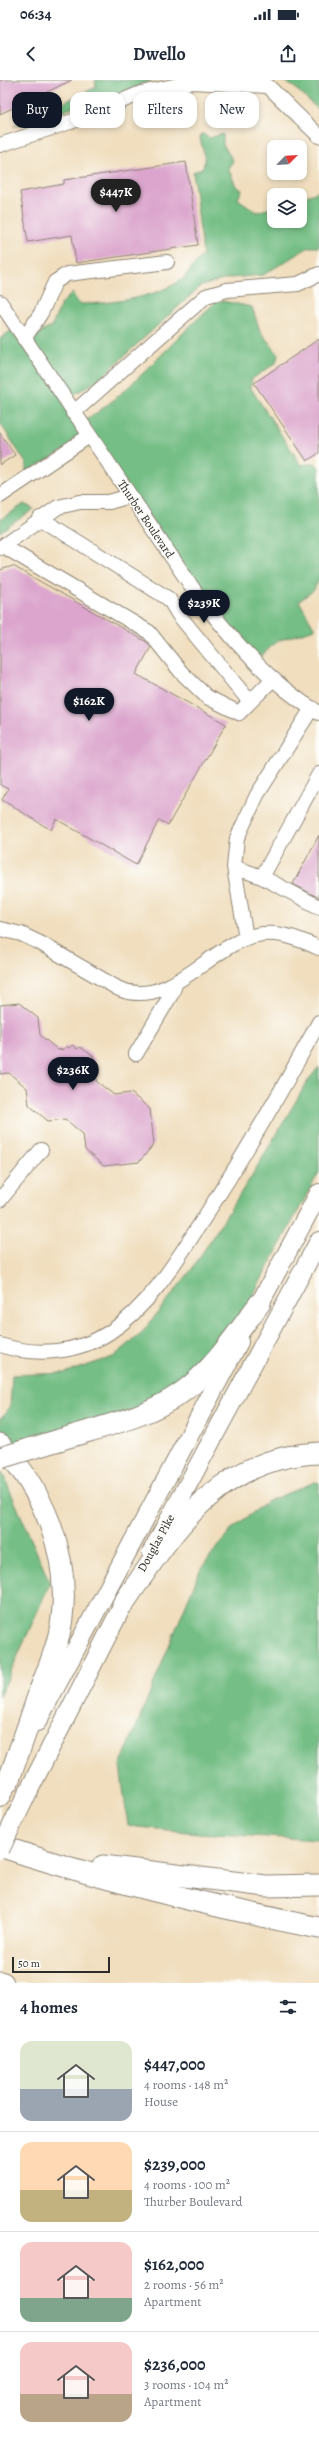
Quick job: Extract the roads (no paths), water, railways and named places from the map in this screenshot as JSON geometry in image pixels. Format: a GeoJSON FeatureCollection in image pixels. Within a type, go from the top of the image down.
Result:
{"type":"FeatureCollection","features":[{"type":"Feature","properties":{"kind":"highway"},"geometry":{"type":"LineString","coordinates":[[0,1458],[148,1411],[183,1392],[211,1365],[260,1303]]}},
{"type":"Feature","properties":{"kind":"highway"},"geometry":{"type":"LineString","coordinates":[[0,1444],[21,1469],[46,1514],[57,1546],[63,1590],[62,1618],[56,1644],[5,1788]]}},
{"type":"Feature","properties":{"kind":"highway"},"geometry":{"type":"LineString","coordinates":[[122,1604],[176,1528],[211,1493],[258,1467],[292,1456],[319,1453]]}},
{"type":"Feature","properties":{"kind":"highway"},"geometry":{"type":"LineString","coordinates":[[1,1848],[118,1868],[244,1884],[287,1888],[319,1885]]}},
{"type":"Feature","properties":{"kind":"highway"},"geometry":{"type":"LineString","coordinates":[[1,1848],[182,1898],[319,1928]]}},
{"type":"Feature","properties":{"kind":"main road","name":"Douglas Pike"},"geometry":{"type":"LineString","coordinates":[[5,1788],[76,1645],[319,1193]]}},
{"type":"Feature","properties":{"kind":"main road","name":"Douglas Pike"},"geometry":{"type":"LineString","coordinates":[[1,1848],[122,1604],[319,1241]]}},
{"type":"Feature","properties":{"kind":"street"},"geometry":{"type":"LineString","coordinates":[[0,145],[76,120],[141,93],[192,82],[268,86],[319,136]]}},
{"type":"Feature","properties":{"kind":"street"},"geometry":{"type":"LineString","coordinates":[[24,339],[41,313],[55,282],[67,274],[167,262]]}},
{"type":"Feature","properties":{"kind":"street"},"geometry":{"type":"LineString","coordinates":[[73,413],[206,296],[227,290],[298,284],[319,274]]}},
{"type":"Feature","properties":{"kind":"street","name":"Thurber Boulevard"},"geometry":{"type":"LineString","coordinates":[[0,302],[5,320],[24,339],[198,596],[229,635],[273,678],[315,710]]}},
{"type":"Feature","properties":{"kind":"street"},"geometry":{"type":"LineString","coordinates":[[5,492],[89,436]]}},
{"type":"Feature","properties":{"kind":"street"},"geometry":{"type":"LineString","coordinates":[[130,496],[109,502],[58,507],[40,518],[2,547],[149,632],[181,672],[206,697],[239,713],[273,678]]}},
{"type":"Feature","properties":{"kind":"street"},"geometry":{"type":"LineString","coordinates":[[40,518],[169,599],[178,614],[250,702]]}},
{"type":"Feature","properties":{"kind":"street"},"geometry":{"type":"LineString","coordinates":[[246,938],[234,867],[237,838],[257,796],[315,710]]}},
{"type":"Feature","properties":{"kind":"street"},"geometry":{"type":"LineString","coordinates":[[262,876],[319,774]]}},
{"type":"Feature","properties":{"kind":"street"},"geometry":{"type":"LineString","coordinates":[[234,867],[262,876],[319,907]]}},
{"type":"Feature","properties":{"kind":"street"},"geometry":{"type":"LineString","coordinates":[[0,929],[22,934],[126,991],[139,993],[151,992],[176,982],[246,938],[259,934],[279,934],[319,948]]}},
{"type":"Feature","properties":{"kind":"street"},"geometry":{"type":"LineString","coordinates":[[136,1054],[172,993],[176,982]]}},
{"type":"Feature","properties":{"kind":"street"},"geometry":{"type":"LineString","coordinates":[[0,1345],[34,1352],[68,1349],[101,1337],[130,1315],[176,1261],[238,1165],[273,1107],[319,1022]]}},
{"type":"Feature","properties":{"kind":"street"},"geometry":{"type":"LineString","coordinates":[[0,1200],[41,1150]]}}]}
